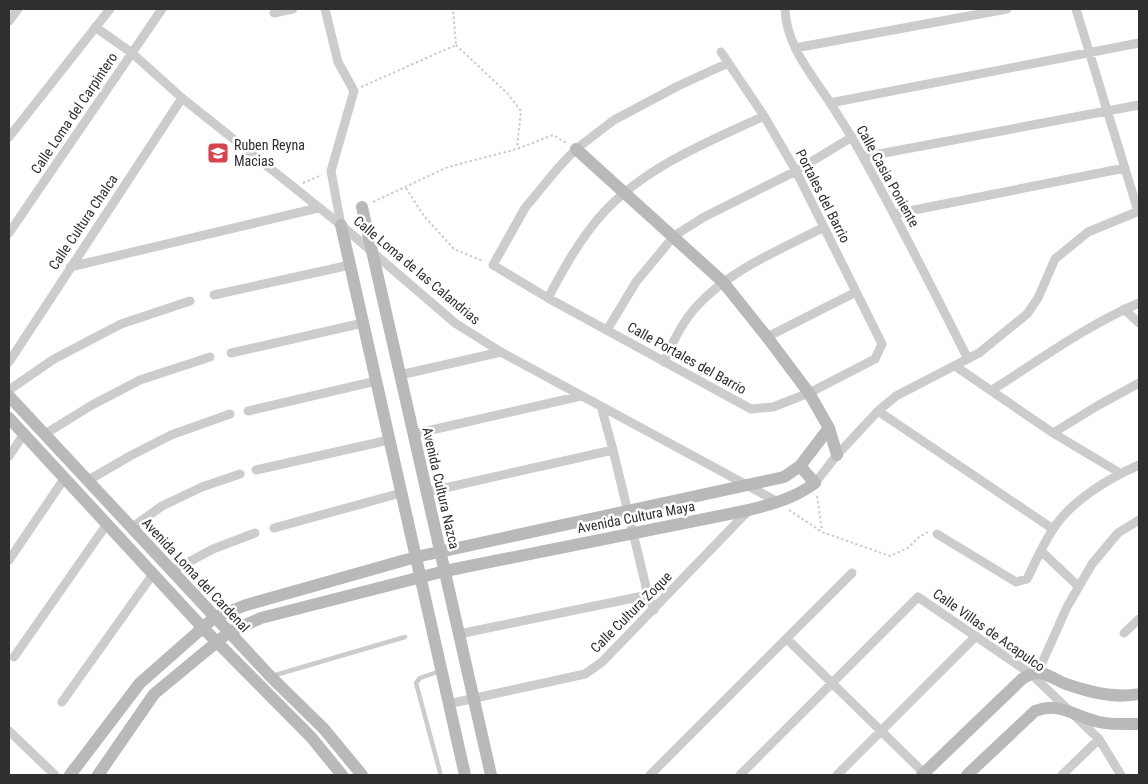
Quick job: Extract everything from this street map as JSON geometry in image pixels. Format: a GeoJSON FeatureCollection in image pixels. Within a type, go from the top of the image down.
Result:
{"type":"FeatureCollection","features":[{"type":"Feature","properties":{"kind":"street"},"geometry":{"type":"LineString","coordinates":[[9,21],[18,9]]}},
{"type":"Feature","properties":{"kind":"street"},"geometry":{"type":"LineString","coordinates":[[9,137],[110,9]]}},
{"type":"Feature","properties":{"kind":"street","name":"Calle Loma del Carpintero"},"geometry":{"type":"LineString","coordinates":[[9,233],[162,9]]}},
{"type":"Feature","properties":{"kind":"street"},"geometry":{"type":"LineString","coordinates":[[274,13],[293,9]]}},
{"type":"Feature","properties":{"kind":"street"},"geometry":{"type":"LineString","coordinates":[[325,9],[338,62],[354,91],[331,171],[341,225],[465,775]]}},
{"type":"Feature","properties":{"kind":"street","name":"Calle Casia Poniente"},"geometry":{"type":"LineString","coordinates":[[785,9],[785,17],[795,48],[812,78],[852,137],[894,214],[968,359]]}},
{"type":"Feature","properties":{"kind":"street"},"geometry":{"type":"LineString","coordinates":[[795,48],[1007,9]]}},
{"type":"Feature","properties":{"kind":"street"},"geometry":{"type":"LineString","coordinates":[[1076,9],[1139,211]]}},
{"type":"Feature","properties":{"kind":"street","name":"Calle Loma de las Calandrias"},"geometry":{"type":"LineString","coordinates":[[96,27],[132,53],[182,98],[341,225],[454,323],[501,352],[778,502]]}},
{"type":"Feature","properties":{"kind":"street"},"geometry":{"type":"LineString","coordinates":[[830,103],[1139,43]]}},
{"type":"Feature","properties":{"kind":"street","name":"Portales del Barrio"},"geometry":{"type":"LineString","coordinates":[[721,52],[764,116],[796,171],[882,344],[875,359]]}},
{"type":"Feature","properties":{"kind":"street"},"geometry":{"type":"LineString","coordinates":[[492,265],[525,208],[576,149],[614,120],[678,86],[728,63]]}},
{"type":"Feature","properties":{"kind":"street","name":"Calle Cultura Chalca"},"geometry":{"type":"LineString","coordinates":[[9,362],[182,98]]}},
{"type":"Feature","properties":{"kind":"street"},"geometry":{"type":"LineString","coordinates":[[863,157],[1139,104]]}},
{"type":"Feature","properties":{"kind":"street"},"geometry":{"type":"LineString","coordinates":[[548,298],[571,257],[604,212],[626,193],[675,158],[764,116]]}},
{"type":"Feature","properties":{"kind":"street"},"geometry":{"type":"LineString","coordinates":[[607,330],[636,282],[674,236],[704,217],[796,171],[852,137]]}},
{"type":"Feature","properties":{"kind":"street"},"geometry":{"type":"LineString","coordinates":[[576,149],[723,282],[809,393],[829,428],[837,456]]}},
{"type":"Feature","properties":{"kind":"street"},"geometry":{"type":"LineString","coordinates":[[894,214],[1125,168]]}},
{"type":"Feature","properties":{"kind":"street","name":"Avenida Cultura Nazca"},"geometry":{"type":"LineString","coordinates":[[362,207],[491,775]]}},
{"type":"Feature","properties":{"kind":"street"},"geometry":{"type":"LineString","coordinates":[[70,267],[318,208]]}},
{"type":"Feature","properties":{"kind":"street","name":"Avenida Cultura Maya"},"geometry":{"type":"LineString","coordinates":[[98,775],[154,694],[216,641],[229,632],[261,618],[445,571],[750,510],[799,494],[815,483],[878,411],[896,396],[979,353],[1027,314],[1038,298],[1055,259],[1088,232],[1139,211]]}},
{"type":"Feature","properties":{"kind":"street"},"geometry":{"type":"LineString","coordinates":[[664,362],[673,342],[696,307],[723,282],[760,260],[824,227]]}},
{"type":"Feature","properties":{"kind":"street"},"geometry":{"type":"LineString","coordinates":[[214,295],[350,264]]}},
{"type":"Feature","properties":{"kind":"street","name":"Calle Portales del Barrio"},"geometry":{"type":"LineString","coordinates":[[492,265],[548,298],[751,409],[773,407],[809,393],[875,359]]}},
{"type":"Feature","properties":{"kind":"street"},"geometry":{"type":"LineString","coordinates":[[767,337],[856,292]]}},
{"type":"Feature","properties":{"kind":"street"},"geometry":{"type":"LineString","coordinates":[[9,390],[54,359],[121,324],[190,301]]}},
{"type":"Feature","properties":{"kind":"street"},"geometry":{"type":"LineString","coordinates":[[992,390],[1069,340],[1139,303]]}},
{"type":"Feature","properties":{"kind":"street"},"geometry":{"type":"LineString","coordinates":[[1124,310],[1139,323]]}},
{"type":"Feature","properties":{"kind":"street"},"geometry":{"type":"LineString","coordinates":[[231,353],[363,323]]}},
{"type":"Feature","properties":{"kind":"street"},"geometry":{"type":"LineString","coordinates":[[400,375],[501,352]]}},
{"type":"Feature","properties":{"kind":"street"},"geometry":{"type":"LineString","coordinates":[[45,434],[92,405],[140,380],[210,358]]}},
{"type":"Feature","properties":{"kind":"street"},"geometry":{"type":"LineString","coordinates":[[955,366],[1053,433],[1120,473]]}},
{"type":"Feature","properties":{"kind":"street"},"geometry":{"type":"LineString","coordinates":[[248,411],[376,382]]}},
{"type":"Feature","properties":{"kind":"street"},"geometry":{"type":"LineString","coordinates":[[1053,433],[1139,383]]}},
{"type":"Feature","properties":{"kind":"street","name":"Avenida Loma del Cardenal"},"geometry":{"type":"LineString","coordinates":[[9,396],[271,677],[324,729],[362,775]]}},
{"type":"Feature","properties":{"kind":"street"},"geometry":{"type":"LineString","coordinates":[[414,434],[581,396]]}},
{"type":"Feature","properties":{"kind":"street"},"geometry":{"type":"LineString","coordinates":[[601,406],[648,595],[654,610]]}},
{"type":"Feature","properties":{"kind":"street"},"geometry":{"type":"LineString","coordinates":[[878,411],[1052,529]]}},
{"type":"Feature","properties":{"kind":"street"},"geometry":{"type":"LineString","coordinates":[[87,481],[171,435],[230,414]]}},
{"type":"Feature","properties":{"kind":"street"},"geometry":{"type":"LineString","coordinates":[[9,418],[202,627],[311,737],[339,770],[347,757]]}},
{"type":"Feature","properties":{"kind":"street","name":"Avenida Cultura Maya"},"geometry":{"type":"LineString","coordinates":[[70,775],[140,684],[215,617],[246,605],[440,551],[784,477],[800,466],[829,428]]}},
{"type":"Feature","properties":{"kind":"street"},"geometry":{"type":"LineString","coordinates":[[9,456],[24,434]]}},
{"type":"Feature","properties":{"kind":"street"},"geometry":{"type":"LineString","coordinates":[[256,470],[389,440]]}},
{"type":"Feature","properties":{"kind":"street"},"geometry":{"type":"LineString","coordinates":[[427,492],[613,450]]}},
{"type":"Feature","properties":{"kind":"street"},"geometry":{"type":"LineString","coordinates":[[937,534],[1016,582],[1027,579],[1052,529],[1079,500],[1120,473],[1139,465]]}},
{"type":"Feature","properties":{"kind":"street"},"geometry":{"type":"LineString","coordinates":[[800,466],[815,483]]}},
{"type":"Feature","properties":{"kind":"street"},"geometry":{"type":"LineString","coordinates":[[131,528],[162,506],[202,487],[240,474]]}},
{"type":"Feature","properties":{"kind":"street"},"geometry":{"type":"LineString","coordinates":[[9,560],[64,479]]}},
{"type":"Feature","properties":{"kind":"street"},"geometry":{"type":"LineString","coordinates":[[274,528],[401,493]]}},
{"type":"Feature","properties":{"kind":"street","name":"Calle Cultura Zoque"},"geometry":{"type":"LineString","coordinates":[[448,704],[585,674],[602,662],[750,510]]}},
{"type":"Feature","properties":{"kind":"street"},"geometry":{"type":"LineString","coordinates":[[787,639],[924,775],[1022,679],[1034,673],[1078,586],[1092,564],[1118,533],[1139,520]]}},
{"type":"Feature","properties":{"kind":"street"},"geometry":{"type":"LineString","coordinates":[[14,657],[107,524]]}},
{"type":"Feature","properties":{"kind":"street"},"geometry":{"type":"LineString","coordinates":[[172,571],[213,549],[255,533]]}},
{"type":"Feature","properties":{"kind":"street"},"geometry":{"type":"LineString","coordinates":[[1042,550],[1078,586]]}},
{"type":"Feature","properties":{"kind":"street"},"geometry":{"type":"LineString","coordinates":[[650,775],[852,573]]}},
{"type":"Feature","properties":{"kind":"street"},"geometry":{"type":"LineString","coordinates":[[62,702],[153,574]]}},
{"type":"Feature","properties":{"kind":"street"},"geometry":{"type":"LineString","coordinates":[[459,634],[648,595]]}},
{"type":"Feature","properties":{"kind":"street","name":"Calle Villas de Acapulco"},"geometry":{"type":"LineString","coordinates":[[832,683],[918,597],[1034,673],[1099,739],[1121,775]]}},
{"type":"Feature","properties":{"kind":"street"},"geometry":{"type":"LineString","coordinates":[[1124,633],[1139,619]]}},
{"type":"Feature","properties":{"kind":"street"},"geometry":{"type":"LineString","coordinates":[[837,775],[976,636]]}},
{"type":"Feature","properties":{"kind":"street"},"geometry":{"type":"LineString","coordinates":[[1034,673],[1101,694],[1139,694]]}},
{"type":"Feature","properties":{"kind":"street"},"geometry":{"type":"LineString","coordinates":[[740,775],[832,683]]}},
{"type":"Feature","properties":{"kind":"street"},"geometry":{"type":"LineString","coordinates":[[967,775],[1035,712],[1044,708],[1054,707],[1100,722],[1139,724]]}},
{"type":"Feature","properties":{"kind":"street"},"geometry":{"type":"LineString","coordinates":[[311,737],[324,729]]}},
{"type":"Feature","properties":{"kind":"street"},"geometry":{"type":"LineString","coordinates":[[9,731],[55,775]]}},
{"type":"Feature","properties":{"kind":"street"},"geometry":{"type":"LineString","coordinates":[[1062,775],[1099,739]]}},
{"type":"Feature","properties":{"kind":"lane"},"geometry":{"type":"LineString","coordinates":[[271,677],[405,637]]}},
{"type":"Feature","properties":{"kind":"lane"},"geometry":{"type":"LineString","coordinates":[[440,772],[416,683],[420,678],[441,670]]}},
{"type":"Feature","properties":{"kind":"path"},"geometry":{"type":"LineString","coordinates":[[453,9],[456,45],[508,94],[520,111],[517,149]]}},
{"type":"Feature","properties":{"kind":"path"},"geometry":{"type":"LineString","coordinates":[[354,91],[456,45]]}},
{"type":"Feature","properties":{"kind":"path"},"geometry":{"type":"LineString","coordinates":[[362,207],[448,167],[517,149],[553,135],[576,149]]}},
{"type":"Feature","properties":{"kind":"path"},"geometry":{"type":"LineString","coordinates":[[293,188],[331,171]]}},
{"type":"Feature","properties":{"kind":"path"},"geometry":{"type":"LineString","coordinates":[[406,187],[424,216],[454,249],[492,265]]}},
{"type":"Feature","properties":{"kind":"path"},"geometry":{"type":"LineString","coordinates":[[815,483],[822,532]]}},
{"type":"Feature","properties":{"kind":"path"},"geometry":{"type":"LineString","coordinates":[[778,502],[822,532],[890,556],[908,548],[927,532],[937,534]]}},
{"type":"Feature","properties":{"kind":"place","name":"Ruben Reyna Macias"},"geometry":{"type":"Point","coordinates":[218,153]}}]}
